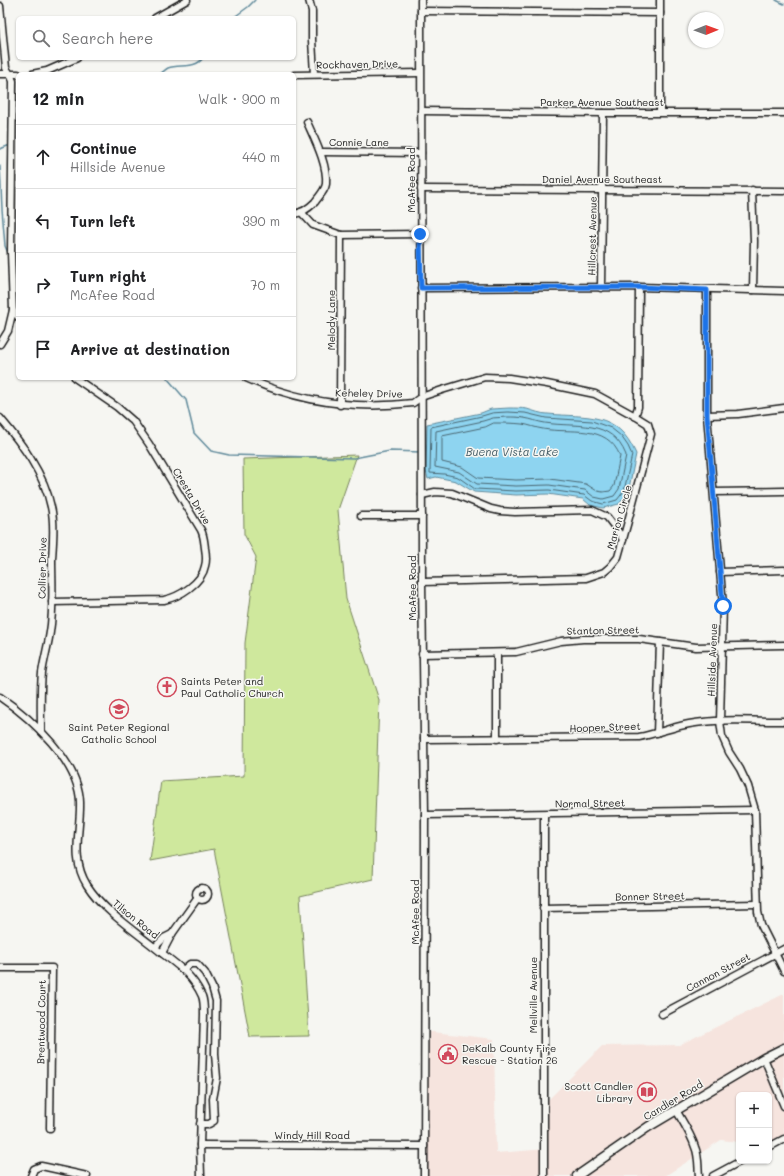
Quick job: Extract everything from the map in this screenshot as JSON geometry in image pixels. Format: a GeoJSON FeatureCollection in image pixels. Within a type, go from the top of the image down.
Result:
{"type":"FeatureCollection","features":[{"type":"Feature","properties":{"kind":"main road","name":"Candler Road"},"geometry":{"type":"LineString","coordinates":[[577,1176],[648,1127],[764,1058],[784,1048]]}},
{"type":"Feature","properties":{"kind":"street"},"geometry":{"type":"LineString","coordinates":[[159,16],[187,0]]}},
{"type":"Feature","properties":{"kind":"street"},"geometry":{"type":"LineString","coordinates":[[309,0],[312,11],[314,74]]}},
{"type":"Feature","properties":{"kind":"street","name":"McAfee Road"},"geometry":{"type":"LineString","coordinates":[[420,0],[422,654],[425,815],[424,1176]]}},
{"type":"Feature","properties":{"kind":"street"},"geometry":{"type":"LineString","coordinates":[[660,0],[660,112]]}},
{"type":"Feature","properties":{"kind":"street"},"geometry":{"type":"LineString","coordinates":[[0,6],[6,68],[13,81],[15,170],[13,310],[8,331],[0,344]]}},
{"type":"Feature","properties":{"kind":"street"},"geometry":{"type":"LineString","coordinates":[[421,11],[660,13]]}},
{"type":"Feature","properties":{"kind":"street"},"geometry":{"type":"LineString","coordinates":[[42,72],[72,60]]}},
{"type":"Feature","properties":{"kind":"street","name":"Rockhaven Drive"},"geometry":{"type":"LineString","coordinates":[[296,75],[420,73]]}},
{"type":"Feature","properties":{"kind":"street"},"geometry":{"type":"LineString","coordinates":[[0,74],[16,74]]}},
{"type":"Feature","properties":{"kind":"street","name":"Parker Avenue Southeast"},"geometry":{"type":"LineString","coordinates":[[421,111],[784,113]]}},
{"type":"Feature","properties":{"kind":"street","name":"Hillcrest Avenue"},"geometry":{"type":"LineString","coordinates":[[601,288],[603,113]]}},
{"type":"Feature","properties":{"kind":"street"},"geometry":{"type":"LineString","coordinates":[[296,213],[310,207],[322,194],[326,184],[321,152],[307,122]]}},
{"type":"Feature","properties":{"kind":"street","name":"Connie Lane"},"geometry":{"type":"LineString","coordinates":[[321,152],[421,153]]}},
{"type":"Feature","properties":{"kind":"street","name":"Daniel Avenue Southeast"},"geometry":{"type":"LineString","coordinates":[[421,189],[784,190]]}},
{"type":"Feature","properties":{"kind":"street"},"geometry":{"type":"LineString","coordinates":[[752,190],[754,241],[753,290]]}},
{"type":"Feature","properties":{"kind":"street"},"geometry":{"type":"LineString","coordinates":[[301,212],[313,225],[341,235],[420,234]]}},
{"type":"Feature","properties":{"kind":"street","name":"Melody Lane"},"geometry":{"type":"LineString","coordinates":[[340,405],[341,235]]}},
{"type":"Feature","properties":{"kind":"street"},"geometry":{"type":"LineString","coordinates":[[635,416],[638,407],[639,287]]}},
{"type":"Feature","properties":{"kind":"street"},"geometry":{"type":"LineString","coordinates":[[421,288],[639,287],[784,291]]}},
{"type":"Feature","properties":{"kind":"street","name":"Hillside Avenue"},"geometry":{"type":"LineString","coordinates":[[707,290],[707,415],[723,606],[720,721],[722,736],[748,786],[755,810],[757,904],[761,925],[774,954],[784,971]]}},
{"type":"Feature","properties":{"kind":"street"},"geometry":{"type":"LineString","coordinates":[[13,310],[16,314]]}},
{"type":"Feature","properties":{"kind":"street","name":"Keheley Drive"},"geometry":{"type":"LineString","coordinates":[[262,381],[303,398],[340,405],[413,403],[421,397],[485,377],[509,378],[595,394],[635,416]]}},
{"type":"Feature","properties":{"kind":"street","name":"Cresta Drive"},"geometry":{"type":"LineString","coordinates":[[52,602],[164,600],[176,597],[187,590],[202,576],[206,566],[204,537],[201,530],[149,444],[133,422],[117,408],[78,380]]}},
{"type":"Feature","properties":{"kind":"street"},"geometry":{"type":"LineString","coordinates":[[707,415],[738,414],[784,408]]}},
{"type":"Feature","properties":{"kind":"street","name":"Marion Circle"},"geometry":{"type":"LineString","coordinates":[[422,582],[586,578],[598,575],[610,567],[618,557],[650,434],[648,424],[635,416]]}},
{"type":"Feature","properties":{"kind":"street","name":"Collier Drive"},"geometry":{"type":"LineString","coordinates":[[0,418],[26,451],[43,483],[51,508],[53,534],[52,602],[50,632],[44,657],[42,676],[41,731]]}},
{"type":"Feature","properties":{"kind":"street"},"geometry":{"type":"LineString","coordinates":[[714,492],[784,491]]}},
{"type":"Feature","properties":{"kind":"street"},"geometry":{"type":"LineString","coordinates":[[422,495],[435,492],[452,493],[491,509],[515,512],[592,510],[607,517],[623,540]]}},
{"type":"Feature","properties":{"kind":"street"},"geometry":{"type":"LineString","coordinates":[[361,516],[422,516]]}},
{"type":"Feature","properties":{"kind":"street"},"geometry":{"type":"LineString","coordinates":[[720,572],[784,570]]}},
{"type":"Feature","properties":{"kind":"street","name":"Stanton Street"},"geometry":{"type":"LineString","coordinates":[[422,654],[516,652],[561,641],[583,638],[638,639],[696,647],[784,645]]}},
{"type":"Feature","properties":{"kind":"street"},"geometry":{"type":"LineString","coordinates":[[657,733],[660,642]]}},
{"type":"Feature","properties":{"kind":"street"},"geometry":{"type":"LineString","coordinates":[[497,739],[498,653]]}},
{"type":"Feature","properties":{"kind":"street","name":"Tilson Road"},"geometry":{"type":"LineString","coordinates":[[0,697],[14,706],[41,731],[69,766],[79,789],[80,803],[77,859],[86,884],[102,904],[187,973],[203,998],[204,1014],[200,1124],[201,1176]]}},
{"type":"Feature","properties":{"kind":"street","name":"Hooper Street"},"geometry":{"type":"LineString","coordinates":[[424,739],[626,738],[649,736],[690,724],[720,721],[784,721]]}},
{"type":"Feature","properties":{"kind":"street","name":"Normal Street"},"geometry":{"type":"LineString","coordinates":[[425,815],[755,810]]}},
{"type":"Feature","properties":{"kind":"street","name":"Mellville Avenue"},"geometry":{"type":"LineString","coordinates":[[544,814],[544,1176]]}},
{"type":"Feature","properties":{"kind":"street"},"geometry":{"type":"LineString","coordinates":[[162,953],[172,934],[197,899]]}},
{"type":"Feature","properties":{"kind":"street","name":"Bonner Street"},"geometry":{"type":"LineString","coordinates":[[543,908],[757,904]]}},
{"type":"Feature","properties":{"kind":"street"},"geometry":{"type":"LineString","coordinates":[[155,947],[164,938],[172,934]]}},
{"type":"Feature","properties":{"kind":"street","name":"Cannon Street"},"geometry":{"type":"LineString","coordinates":[[662,1014],[784,949]]}},
{"type":"Feature","properties":{"kind":"street"},"geometry":{"type":"LineString","coordinates":[[183,970],[190,964],[197,964],[205,973],[216,1001],[215,1054],[218,1078],[214,1099],[214,1121],[209,1124],[200,1124]]}},
{"type":"Feature","properties":{"kind":"street","name":"Brentwood Court"},"geometry":{"type":"LineString","coordinates":[[0,968],[52,968],[50,1128]]}},
{"type":"Feature","properties":{"kind":"street"},"geometry":{"type":"LineString","coordinates":[[764,1058],[784,1106]]}},
{"type":"Feature","properties":{"kind":"street"},"geometry":{"type":"LineString","coordinates":[[676,1110],[696,1148],[699,1176]]}},
{"type":"Feature","properties":{"kind":"street"},"geometry":{"type":"LineString","coordinates":[[772,1145],[784,1139]]}},
{"type":"Feature","properties":{"kind":"street","name":"Windy Hill Road"},"geometry":{"type":"LineString","coordinates":[[200,1145],[424,1146]]}},
{"type":"Feature","properties":{"kind":"street"},"geometry":{"type":"LineString","coordinates":[[713,1176],[736,1164]]}},
{"type":"Feature","properties":{"kind":"street"},"geometry":{"type":"LineString","coordinates":[[31,1176],[34,1169],[41,1166],[87,1176]]}},
{"type":"Feature","properties":{"kind":"shaded area"},"geometry":{"type":"Polygon","coordinates":[[[784,994],[784,1137],[772,1143],[772,1092],[736,1092],[736,1142],[721,1140],[665,1176],[423,1176],[424,1031],[494,1039],[496,1153],[547,1149],[546,1102],[602,1046],[679,1045],[784,994]]]}},
{"type":"Feature","properties":{"kind":"green space"},"geometry":{"type":"Polygon","coordinates":[[[357,455],[338,510],[346,599],[379,700],[373,879],[300,896],[309,1036],[250,1037],[214,849],[150,861],[161,781],[244,776],[245,643],[256,557],[244,534],[243,459],[357,455]]]}},
{"type":"Feature","properties":{"kind":"water","name":"Buena Vista Lake"},"geometry":{"type":"Polygon","coordinates":[[[491,409],[527,409],[545,414],[600,419],[610,423],[620,430],[636,454],[628,493],[619,504],[603,508],[590,505],[583,499],[548,494],[516,495],[474,492],[456,481],[436,477],[428,479],[426,471],[427,424],[481,413],[491,409]]]}},
{"type":"Feature","properties":{"kind":"waterway"},"geometry":{"type":"LineString","coordinates":[[236,16],[255,0]]}},
{"type":"Feature","properties":{"kind":"waterway"},"geometry":{"type":"LineString","coordinates":[[776,0],[784,4]]}},
{"type":"Feature","properties":{"kind":"waterway"},"geometry":{"type":"LineString","coordinates":[[163,72],[168,68],[196,64],[201,60]]}},
{"type":"Feature","properties":{"kind":"waterway"},"geometry":{"type":"LineString","coordinates":[[0,149],[10,145]]}},
{"type":"Feature","properties":{"kind":"waterway"},"geometry":{"type":"LineString","coordinates":[[0,166],[5,246],[8,253]]}},
{"type":"Feature","properties":{"kind":"waterway"},"geometry":{"type":"LineString","coordinates":[[169,380],[186,400],[194,433],[211,451],[229,455],[354,458],[390,451],[421,452]]}},
{"type":"Feature","properties":{"kind":"place","name":"Saints Peter and Paul Catholic Church"},"geometry":{"type":"Point","coordinates":[167,687]}},
{"type":"Feature","properties":{"kind":"place","name":"Saint Peter Regional Catholic School"},"geometry":{"type":"Point","coordinates":[119,709]}},
{"type":"Feature","properties":{"kind":"place","name":"DeKalb County Fire Rescue - Station 26"},"geometry":{"type":"Point","coordinates":[448,1054]}},
{"type":"Feature","properties":{"kind":"place","name":"Scott Candler Library"},"geometry":{"type":"Point","coordinates":[647,1092]}},
{"type":"Feature","properties":{"kind":"route"},"geometry":{"type":"LineString","coordinates":[[420,234],[421,288],[639,287],[707,290],[707,415],[723,606]]}}]}
